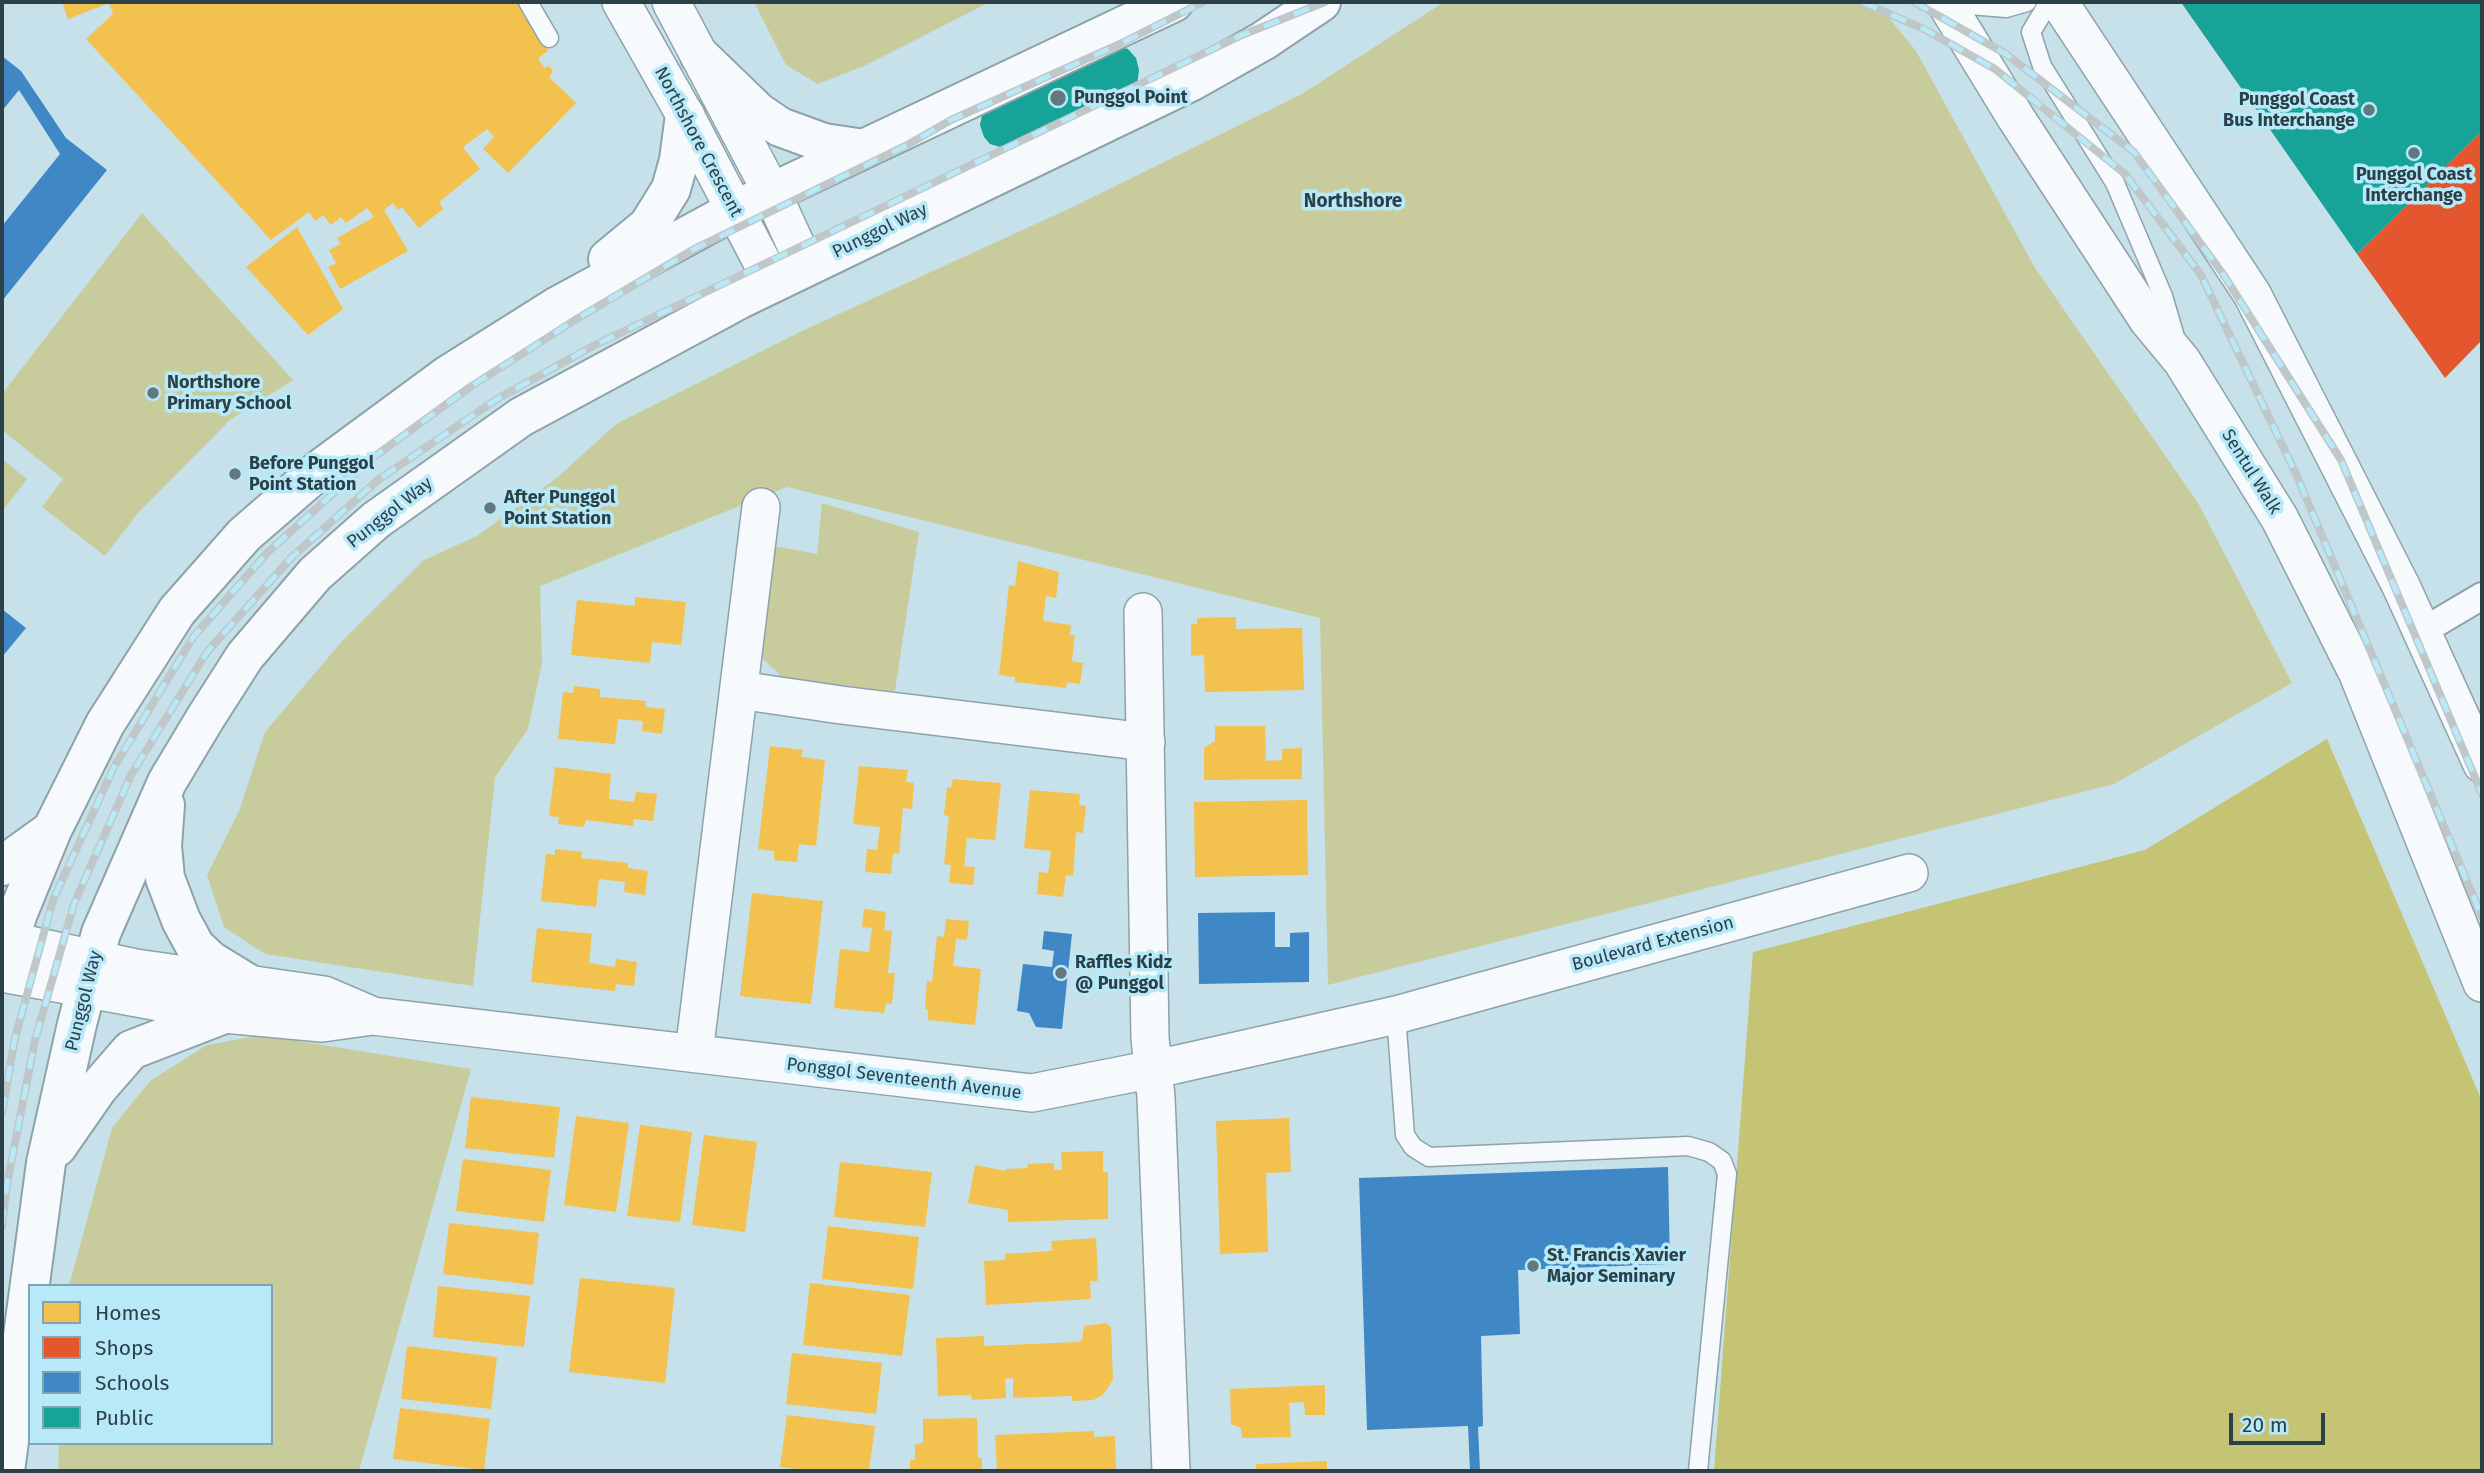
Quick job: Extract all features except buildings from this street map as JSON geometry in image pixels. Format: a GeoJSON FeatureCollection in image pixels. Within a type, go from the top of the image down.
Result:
{"type":"FeatureCollection","features":[{"type":"Feature","properties":{"kind":"main road"},"geometry":{"type":"LineString","coordinates":[[4,954],[52,830],[105,724],[177,611],[244,536],[318,470],[448,375],[533,320],[735,210],[1174,2]]}},
{"type":"Feature","properties":{"kind":"main road","name":"Punggol Way"},"geometry":{"type":"LineString","coordinates":[[30,1284],[46,1163],[89,974],[101,933],[167,782],[245,656],[315,574],[376,520],[521,417],[790,275],[1192,81],[1264,41],[1321,2]]}},
{"type":"Feature","properties":{"kind":"main road"},"geometry":{"type":"LineString","coordinates":[[699,56],[758,112],[780,127],[824,143],[864,149]]}},
{"type":"Feature","properties":{"kind":"main road"},"geometry":{"type":"LineString","coordinates":[[533,320],[648,226],[671,189],[679,160],[685,115]]}},
{"type":"Feature","properties":{"kind":"main road"},"geometry":{"type":"LineString","coordinates":[[167,782],[162,846],[165,878],[181,920],[195,946],[211,961],[247,983]]}},
{"type":"Feature","properties":{"kind":"main road"},"geometry":{"type":"LineString","coordinates":[[2,866],[52,830]]}},
{"type":"Feature","properties":{"kind":"main road"},"geometry":{"type":"LineString","coordinates":[[46,1163],[98,1087],[131,1050],[224,1014]]}},
{"type":"Feature","properties":{"kind":"main road","name":"Punggol Way"},"geometry":{"type":"LineString","coordinates":[[5,1471],[28,1298]]}},
{"type":"Feature","properties":{"kind":"street","name":"Northshore Crescent"},"geometry":{"type":"LineString","coordinates":[[621,2],[735,210],[790,275]]}},
{"type":"Feature","properties":{"kind":"street"},"geometry":{"type":"LineString","coordinates":[[671,2],[772,192],[790,275]]}},
{"type":"Feature","properties":{"kind":"street","name":"Sentul Walk"},"geometry":{"type":"LineString","coordinates":[[1946,2],[2016,118],[2148,320],[2182,361],[2280,519],[2358,674],[2482,983]]}},
{"type":"Feature","properties":{"kind":"street"},"geometry":{"type":"LineString","coordinates":[[2059,2],[2252,294],[2423,631],[2482,764]]}},
{"type":"Feature","properties":{"kind":"street"},"geometry":{"type":"LineString","coordinates":[[694,1053],[761,508]]}},
{"type":"Feature","properties":{"kind":"street"},"geometry":{"type":"LineString","coordinates":[[2423,631],[2482,596]]}},
{"type":"Feature","properties":{"kind":"street"},"geometry":{"type":"LineString","coordinates":[[1143,612],[1150,1038],[1171,1471]]}},
{"type":"Feature","properties":{"kind":"street"},"geometry":{"type":"LineString","coordinates":[[739,690],[854,707],[1146,742]]}},
{"type":"Feature","properties":{"kind":"street","name":"Boulevard Extension"},"geometry":{"type":"LineString","coordinates":[[1396,1014],[1909,873]]}},
{"type":"Feature","properties":{"kind":"street","name":"Ponggol Seventeenth Avenue"},"geometry":{"type":"LineString","coordinates":[[4,954],[89,974],[224,1014],[323,1023],[373,1016],[1032,1093],[1153,1069],[1396,1014]]}},
{"type":"Feature","properties":{"kind":"street","name":"Ponggol Seventeenth Avenue"},"geometry":{"type":"LineString","coordinates":[[89,974],[136,968],[247,983],[324,995],[373,1016]]}},
{"type":"Feature","properties":{"kind":"lane"},"geometry":{"type":"LineString","coordinates":[[528,2],[549,38]]}},
{"type":"Feature","properties":{"kind":"lane"},"geometry":{"type":"LineString","coordinates":[[1946,2],[2006,8],[2027,2]]}},
{"type":"Feature","properties":{"kind":"lane"},"geometry":{"type":"LineString","coordinates":[[2049,2],[2031,32],[2042,66],[2115,183],[2163,296],[2182,361]]}},
{"type":"Feature","properties":{"kind":"lane"},"geometry":{"type":"LineString","coordinates":[[1396,1014],[1405,1135],[1413,1147],[1429,1157],[1688,1146],[1709,1152],[1722,1161],[1727,1174],[1698,1471]]}},
{"type":"Feature","properties":{"kind":"green space"},"geometry":{"type":"Polygon","coordinates":[[[754,2],[990,2],[864,66],[818,84],[786,65],[754,2]]]}},
{"type":"Feature","properties":{"kind":"green space"},"geometry":{"type":"Polygon","coordinates":[[[1444,2],[1876,2],[1916,51],[2035,268],[2198,503],[2292,683],[2114,784],[1328,985],[1320,618],[787,487],[540,586],[542,663],[528,729],[495,777],[473,986],[265,954],[224,927],[207,875],[239,811],[265,732],[342,641],[424,560],[477,536],[559,476],[616,424],[804,330],[1075,206],[1302,94],[1444,2]]]}},
{"type":"Feature","properties":{"kind":"green space"},"geometry":{"type":"Polygon","coordinates":[[[142,213],[293,380],[230,420],[137,514],[105,556],[42,507],[63,479],[2,430],[2,394],[142,213]]]}},
{"type":"Feature","properties":{"kind":"green space"},"geometry":{"type":"Polygon","coordinates":[[[2,459],[27,479],[2,512],[2,459]]]}},
{"type":"Feature","properties":{"kind":"green space"},"geometry":{"type":"Polygon","coordinates":[[[822,503],[919,532],[895,691],[785,680],[761,657],[774,546],[817,554],[822,503]]]}},
{"type":"Feature","properties":{"kind":"green space"},"geometry":{"type":"Polygon","coordinates":[[[261,1035],[471,1069],[359,1471],[58,1471],[59,1445],[273,1445],[273,1284],[70,1284],[112,1128],[150,1081],[207,1045],[261,1035]]]}},
{"type":"Feature","properties":{"kind":"shaded area"},"geometry":{"type":"Polygon","coordinates":[[[2327,739],[2482,1101],[2482,1471],[1714,1471],[1753,952],[2145,850],[2327,739]]]}},
{"type":"Feature","properties":{"kind":"railway"},"geometry":{"type":"LineString","coordinates":[[2,1113],[15,1038],[53,900],[114,767],[194,636],[267,553],[371,459],[470,387],[696,248],[909,144],[951,120],[1122,43],[1203,2]]}},
{"type":"Feature","properties":{"kind":"railway"},"geometry":{"type":"LineString","coordinates":[[2,1226],[7,1184],[35,1040],[74,904],[131,775],[207,652],[292,557],[378,480],[497,399],[595,345],[1242,35],[1325,2]]}},
{"type":"Feature","properties":{"kind":"railway"},"geometry":{"type":"LineString","coordinates":[[1862,2],[1924,29],[1995,69],[2125,174],[2201,275],[2297,476],[2482,917]]}},
{"type":"Feature","properties":{"kind":"railway"},"geometry":{"type":"LineString","coordinates":[[1914,2],[2006,54],[2134,152],[2223,274],[2341,460],[2482,794]]}},
{"type":"Feature","properties":{"kind":"place","name":"Punggol Point"},"geometry":{"type":"Point","coordinates":[1058,98]}},
{"type":"Feature","properties":{"kind":"place","name":"Punggol Coast Bus Interchange"},"geometry":{"type":"Point","coordinates":[2369,110]}},
{"type":"Feature","properties":{"kind":"place","name":"Punggol Coast Interchange"},"geometry":{"type":"Point","coordinates":[2414,153]}},
{"type":"Feature","properties":{"kind":"place","name":"Northshore Primary School"},"geometry":{"type":"Point","coordinates":[153,393]}},
{"type":"Feature","properties":{"kind":"place","name":"Before Punggol Point Station"},"geometry":{"type":"Point","coordinates":[235,474]}},
{"type":"Feature","properties":{"kind":"place","name":"After Punggol Point Station"},"geometry":{"type":"Point","coordinates":[490,508]}},
{"type":"Feature","properties":{"kind":"place","name":"Raffles Kidz @ Punggol"},"geometry":{"type":"Point","coordinates":[1061,973]}},
{"type":"Feature","properties":{"kind":"place","name":"St. Francis Xavier Major Seminary"},"geometry":{"type":"Point","coordinates":[1533,1266]}},
{"type":"Feature","properties":{"kind":"district","name":"Northshore"},"geometry":{"type":"Point","coordinates":[1353,202]}}]}
